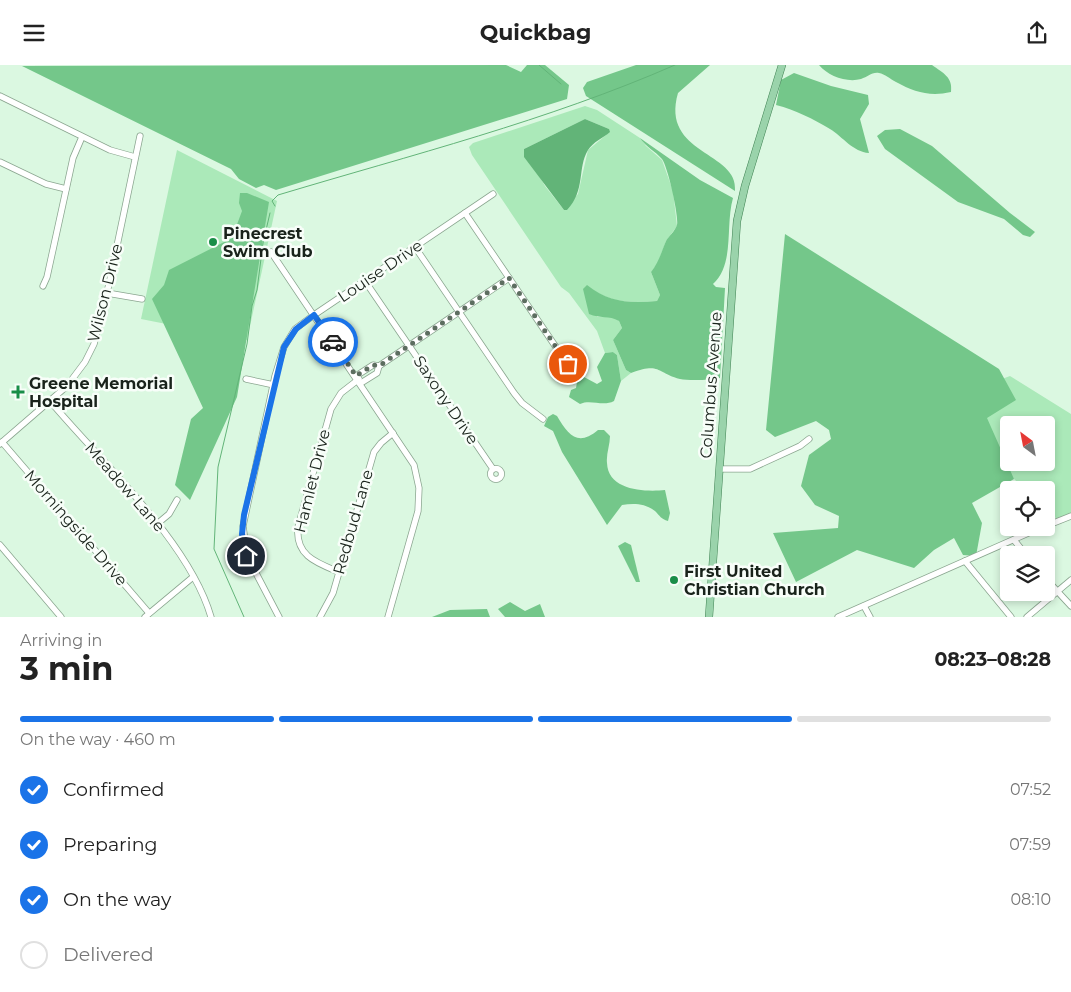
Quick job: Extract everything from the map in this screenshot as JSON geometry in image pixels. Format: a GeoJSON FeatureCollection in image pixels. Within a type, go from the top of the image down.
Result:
{"type":"FeatureCollection","features":[{"type":"Feature","properties":{"kind":"main road","name":"Columbus Avenue"},"geometry":{"type":"LineString","coordinates":[[709,617],[732,277],[740,203],[782,65]]}},
{"type":"Feature","properties":{"kind":"street"},"geometry":{"type":"LineString","coordinates":[[0,96],[110,151],[135,157]]}},
{"type":"Feature","properties":{"kind":"street","name":"Wilson Drive"},"geometry":{"type":"LineString","coordinates":[[1,443],[67,385],[88,356],[98,332],[140,135]]}},
{"type":"Feature","properties":{"kind":"street"},"geometry":{"type":"LineString","coordinates":[[43,286],[48,277],[73,158],[82,137]]}},
{"type":"Feature","properties":{"kind":"street"},"geometry":{"type":"LineString","coordinates":[[0,162],[46,184],[66,189]]}},
{"type":"Feature","properties":{"kind":"street","name":"Louise Drive"},"geometry":{"type":"LineString","coordinates":[[279,617],[246,556],[242,534],[244,515],[284,347],[296,329],[314,315],[494,194]]}},
{"type":"Feature","properties":{"kind":"street"},"geometry":{"type":"LineString","coordinates":[[465,213],[562,356]]}},
{"type":"Feature","properties":{"kind":"street"},"geometry":{"type":"LineString","coordinates":[[415,247],[520,400],[543,419]]}},
{"type":"Feature","properties":{"kind":"street"},"geometry":{"type":"LineString","coordinates":[[271,252],[359,380],[414,465],[420,495],[416,521],[388,617]]}},
{"type":"Feature","properties":{"kind":"street","name":"Hamlet Drive"},"geometry":{"type":"LineString","coordinates":[[339,572],[314,562],[306,556],[298,540],[298,527],[331,409],[341,393],[359,380],[377,373],[379,366],[509,278]]}},
{"type":"Feature","properties":{"kind":"street","name":"Saxony Drive"},"geometry":{"type":"LineString","coordinates":[[365,281],[493,469]]}},
{"type":"Feature","properties":{"kind":"street"},"geometry":{"type":"LineString","coordinates":[[107,293],[142,299]]}},
{"type":"Feature","properties":{"kind":"street"},"geometry":{"type":"LineString","coordinates":[[246,379],[274,385]]}},
{"type":"Feature","properties":{"kind":"street","name":"Meadow Lane"},"geometry":{"type":"LineString","coordinates":[[50,401],[180,553],[211,617]]}},
{"type":"Feature","properties":{"kind":"street","name":"Redbud Lane"},"geometry":{"type":"LineString","coordinates":[[320,617],[332,598],[372,459],[378,446],[393,433]]}},
{"type":"Feature","properties":{"kind":"street"},"geometry":{"type":"LineString","coordinates":[[720,469],[750,469],[800,446],[809,439]]}},
{"type":"Feature","properties":{"kind":"street","name":"Morningside Drive"},"geometry":{"type":"LineString","coordinates":[[1,443],[147,615]]}},
{"type":"Feature","properties":{"kind":"street"},"geometry":{"type":"LineString","coordinates":[[157,524],[169,514],[177,500]]}},
{"type":"Feature","properties":{"kind":"street"},"geometry":{"type":"LineString","coordinates":[[1055,522],[1071,516]]}},
{"type":"Feature","properties":{"kind":"street"},"geometry":{"type":"LineString","coordinates":[[838,617],[1023,536]]}},
{"type":"Feature","properties":{"kind":"street"},"geometry":{"type":"LineString","coordinates":[[1014,540],[1019,546]]}},
{"type":"Feature","properties":{"kind":"street"},"geometry":{"type":"LineString","coordinates":[[0,545],[62,617]]}},
{"type":"Feature","properties":{"kind":"street"},"geometry":{"type":"LineString","coordinates":[[965,561],[1011,617]]}},
{"type":"Feature","properties":{"kind":"street"},"geometry":{"type":"LineString","coordinates":[[147,615],[193,577]]}},
{"type":"Feature","properties":{"kind":"street"},"geometry":{"type":"LineString","coordinates":[[1027,617],[1071,580]]}},
{"type":"Feature","properties":{"kind":"street"},"geometry":{"type":"LineString","coordinates":[[1055,590],[1071,606]]}},
{"type":"Feature","properties":{"kind":"street"},"geometry":{"type":"LineString","coordinates":[[864,606],[870,617]]}},
{"type":"Feature","properties":{"kind":"shaded area"},"geometry":{"type":"Polygon","coordinates":[[[506,65],[521,72],[527,65],[545,65],[569,85],[567,99],[276,190],[264,185],[256,188],[239,179],[231,169],[22,66],[506,65]]]}},
{"type":"Feature","properties":{"kind":"shaded area"},"geometry":{"type":"Polygon","coordinates":[[[636,65],[710,65],[678,93],[675,113],[680,129],[689,141],[725,168],[733,178],[735,191],[586,96],[583,88],[587,82],[636,65]]]}},
{"type":"Feature","properties":{"kind":"shaded area"},"geometry":{"type":"Polygon","coordinates":[[[819,65],[932,65],[949,79],[951,92],[922,93],[879,73],[856,80],[838,78],[819,65]]]}},
{"type":"Feature","properties":{"kind":"shaded area"},"geometry":{"type":"Polygon","coordinates":[[[794,73],[831,86],[868,95],[869,104],[860,119],[869,153],[853,147],[830,129],[811,118],[776,105],[781,80],[794,73]]]}},
{"type":"Feature","properties":{"kind":"shaded area"},"geometry":{"type":"Polygon","coordinates":[[[585,106],[597,110],[640,138],[662,160],[673,191],[677,226],[666,241],[658,263],[651,272],[660,295],[657,301],[620,301],[603,296],[587,286],[597,317],[612,316],[619,321],[622,328],[613,340],[626,370],[631,373],[621,381],[617,355],[613,352],[605,353],[597,331],[569,293],[561,287],[472,155],[469,147],[473,143],[585,106]],[[585,119],[524,149],[545,186],[564,210],[578,194],[588,150],[606,135],[609,129],[585,119]]]}},
{"type":"Feature","properties":{"kind":"shaded area"},"geometry":{"type":"Polygon","coordinates":[[[585,119],[609,129],[610,132],[595,142],[588,150],[583,164],[577,195],[567,210],[564,210],[524,157],[524,149],[585,119]]]}},
{"type":"Feature","properties":{"kind":"shaded area"},"geometry":{"type":"Polygon","coordinates":[[[900,129],[932,146],[1035,232],[1030,237],[1023,235],[1004,219],[958,202],[885,149],[877,136],[885,130],[900,129]]]}},
{"type":"Feature","properties":{"kind":"shaded area"},"geometry":{"type":"Polygon","coordinates":[[[640,138],[700,180],[733,198],[727,255],[720,276],[713,284],[716,287],[725,288],[720,378],[684,380],[672,377],[653,368],[631,373],[626,370],[613,340],[622,328],[619,321],[589,314],[583,289],[587,285],[603,295],[620,301],[657,301],[660,295],[651,272],[658,261],[666,241],[677,225],[676,212],[670,181],[662,159],[640,138]]]}},
{"type":"Feature","properties":{"kind":"shaded area","name":"Pinecrest Swim Club"},"geometry":{"type":"Polygon","coordinates":[[[177,150],[277,201],[247,340],[141,319],[177,150]]]}},
{"type":"Feature","properties":{"kind":"shaded area"},"geometry":{"type":"Polygon","coordinates":[[[240,193],[247,193],[269,202],[237,397],[190,500],[175,485],[191,419],[203,408],[152,299],[164,285],[169,270],[232,238],[242,211],[239,203],[240,193]]]}},
{"type":"Feature","properties":{"kind":"shaded area"},"geometry":{"type":"Polygon","coordinates":[[[785,234],[999,369],[1016,400],[987,418],[1000,447],[1000,471],[1010,471],[1014,479],[1000,481],[1000,487],[972,503],[982,523],[976,556],[963,555],[954,538],[934,550],[914,568],[857,550],[796,582],[773,533],[838,528],[839,516],[815,505],[801,486],[809,455],[831,439],[829,430],[816,421],[775,437],[766,430],[785,234]]]}},
{"type":"Feature","properties":{"kind":"shaded area"},"geometry":{"type":"Polygon","coordinates":[[[613,352],[617,355],[621,381],[614,401],[610,403],[588,402],[580,404],[569,397],[571,390],[576,388],[577,382],[584,377],[597,384],[602,381],[597,367],[605,353],[613,352]]]}},
{"type":"Feature","properties":{"kind":"shaded area"},"geometry":{"type":"Polygon","coordinates":[[[1010,376],[1071,414],[1071,516],[1058,520],[1055,517],[1055,481],[1016,481],[1008,471],[1055,471],[1055,416],[1000,416],[1000,459],[974,423],[983,386],[1010,376]]]}},
{"type":"Feature","properties":{"kind":"shaded area"},"geometry":{"type":"Polygon","coordinates":[[[553,414],[557,416],[565,429],[574,437],[585,438],[598,430],[604,430],[610,436],[607,456],[609,472],[614,479],[629,488],[648,491],[665,490],[670,513],[668,521],[647,506],[630,504],[622,505],[607,525],[562,452],[553,431],[544,426],[548,417],[553,414]]]}},
{"type":"Feature","properties":{"kind":"shaded area"},"geometry":{"type":"Polygon","coordinates":[[[625,542],[631,545],[640,582],[636,582],[618,546],[625,542]]]}},
{"type":"Feature","properties":{"kind":"shaded area"},"geometry":{"type":"Polygon","coordinates":[[[510,602],[525,611],[540,604],[545,617],[505,617],[498,609],[510,602]]]}},
{"type":"Feature","properties":{"kind":"shaded area"},"geometry":{"type":"Polygon","coordinates":[[[487,609],[490,617],[432,617],[450,610],[487,609]]]}},
{"type":"Feature","properties":{"kind":"waterway"},"geometry":{"type":"LineString","coordinates":[[539,65],[561,84]]}},
{"type":"Feature","properties":{"kind":"waterway"},"geometry":{"type":"LineString","coordinates":[[275,206],[272,201],[278,195],[528,120],[627,85],[675,65]]}},
{"type":"Feature","properties":{"kind":"waterway"},"geometry":{"type":"LineString","coordinates":[[244,617],[214,549],[218,467],[247,344],[263,243],[270,213]]}},
{"type":"Feature","properties":{"kind":"way so far"},"geometry":{"type":"LineString","coordinates":[[333,342],[356,376],[373,365],[379,366],[509,278],[562,356],[566,355],[569,357],[570,361],[568,364]]}},
{"type":"Feature","properties":{"kind":"place","name":"Pinecrest Swim Club"},"geometry":{"type":"Point","coordinates":[213,242]}},
{"type":"Feature","properties":{"kind":"place","name":"Greene Memorial Hospital"},"geometry":{"type":"Point","coordinates":[18,392]}},
{"type":"Feature","properties":{"kind":"place","name":"First United Christian Church"},"geometry":{"type":"Point","coordinates":[674,580]}},
{"type":"Feature","properties":{"kind":"route"},"geometry":{"type":"LineString","coordinates":[[246,556],[242,534],[244,515],[284,347],[296,329],[314,315],[333,342]]}}]}
